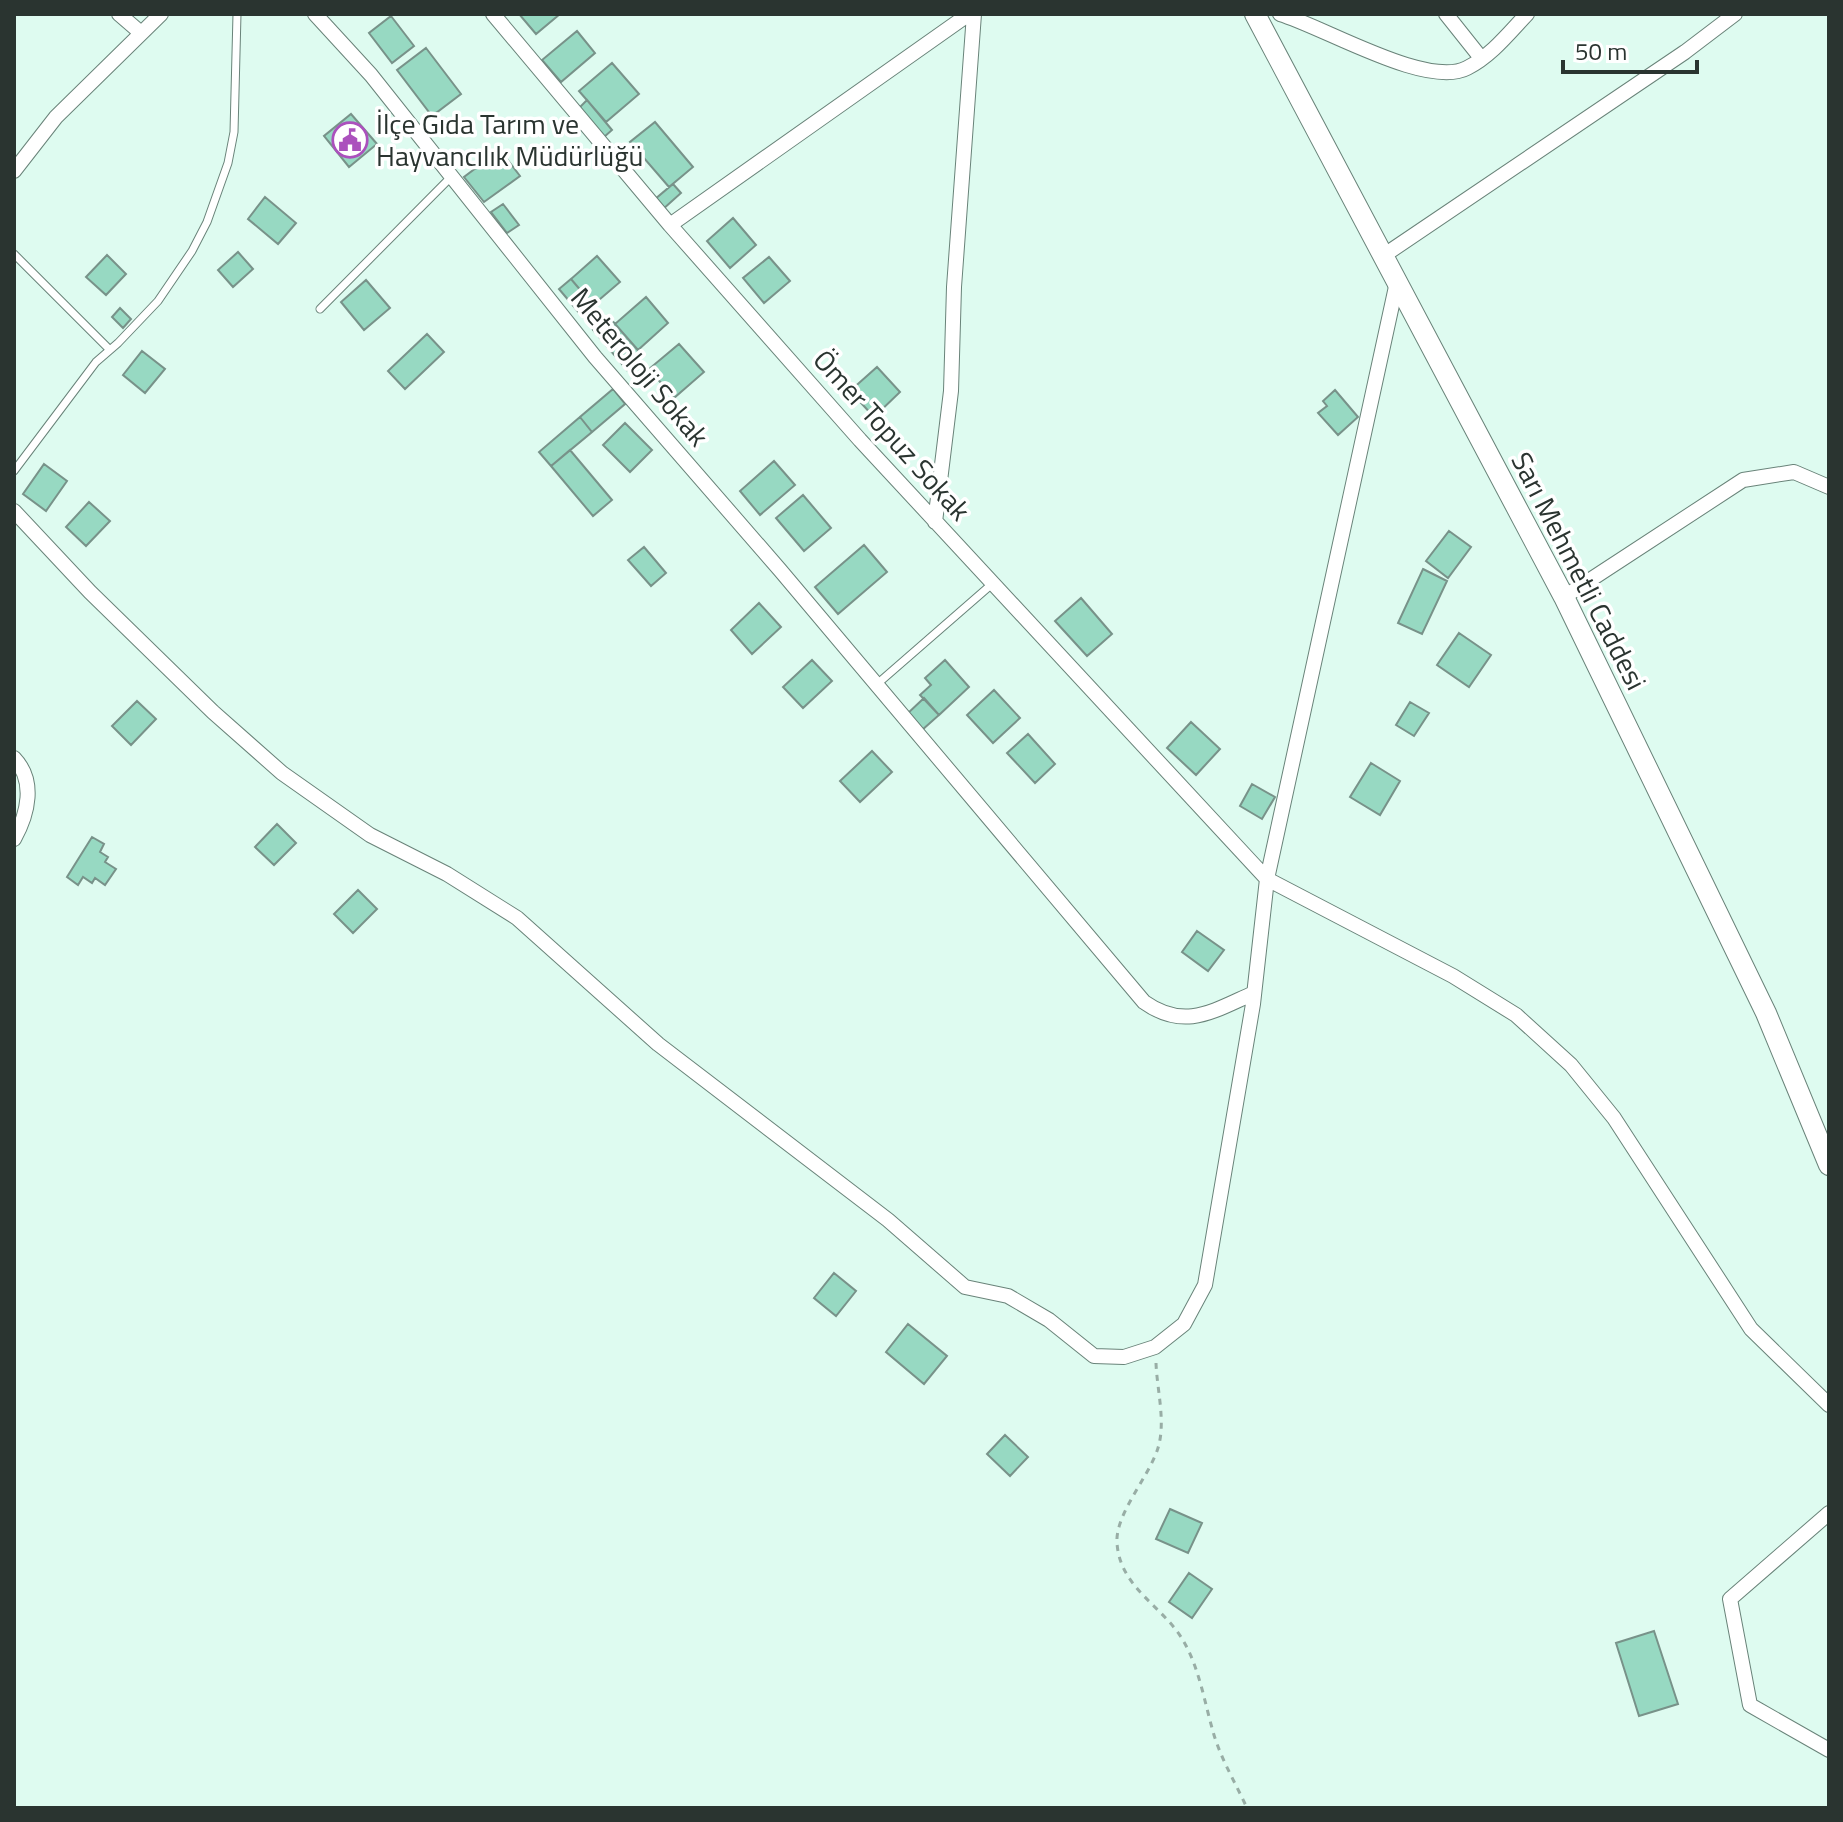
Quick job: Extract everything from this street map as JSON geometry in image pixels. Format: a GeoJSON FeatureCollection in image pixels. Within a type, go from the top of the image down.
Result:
{"type":"FeatureCollection","features":[{"type":"Feature","properties":{"kind":"street"},"geometry":{"type":"LineString","coordinates":[[119,14],[141,33]]}},
{"type":"Feature","properties":{"kind":"street"},"geometry":{"type":"LineString","coordinates":[[14,171],[56,117],[161,14]]}},
{"type":"Feature","properties":{"kind":"street","name":"Meteroloji Sokak"},"geometry":{"type":"LineString","coordinates":[[315,14],[371,75],[595,357],[1144,1002],[1163,1014],[1189,1018],[1202,1016],[1254,993]]}},
{"type":"Feature","properties":{"kind":"street","name":"Ömer Topuz Sokak"},"geometry":{"type":"LineString","coordinates":[[493,14],[670,225],[935,522],[1267,879],[1453,976],[1516,1015],[1571,1065],[1614,1118],[1751,1329],[1829,1405]]}},
{"type":"Feature","properties":{"kind":"street"},"geometry":{"type":"LineString","coordinates":[[670,225],[971,14]]}},
{"type":"Feature","properties":{"kind":"street"},"geometry":{"type":"LineString","coordinates":[[935,522],[951,391],[954,287],[971,14]]}},
{"type":"Feature","properties":{"kind":"street","name":"Sarı Mehmetli Caddesi"},"geometry":{"type":"LineString","coordinates":[[1255,14],[1564,597],[1766,1013],[1829,1165]]}},
{"type":"Feature","properties":{"kind":"street"},"geometry":{"type":"LineString","coordinates":[[1280,14],[1394,60],[1436,73],[1453,73],[1468,68],[1527,14]]}},
{"type":"Feature","properties":{"kind":"street"},"geometry":{"type":"LineString","coordinates":[[1446,14],[1481,58]]}},
{"type":"Feature","properties":{"kind":"street"},"geometry":{"type":"LineString","coordinates":[[1383,256],[1685,52],[1735,14]]}},
{"type":"Feature","properties":{"kind":"street"},"geometry":{"type":"LineString","coordinates":[[14,511],[111,614],[282,773],[370,835],[447,874],[517,918],[658,1044],[888,1220],[965,1287],[1008,1296],[1049,1320],[1094,1356],[1124,1357],[1155,1347],[1184,1324],[1205,1285],[1254,993],[1267,879],[1397,282]]}},
{"type":"Feature","properties":{"kind":"street"},"geometry":{"type":"LineString","coordinates":[[1564,597],[1743,480],[1794,472],[1829,487]]}},
{"type":"Feature","properties":{"kind":"street"},"geometry":{"type":"LineString","coordinates":[[14,758],[26,779],[28,798],[24,818],[14,839]]}},
{"type":"Feature","properties":{"kind":"street"},"geometry":{"type":"LineString","coordinates":[[1829,1513],[1730,1599],[1750,1705],[1829,1750]]}},
{"type":"Feature","properties":{"kind":"lane"},"geometry":{"type":"LineString","coordinates":[[14,471],[96,362],[139,323],[176,277],[192,251],[219,193],[234,132],[237,14]]}},
{"type":"Feature","properties":{"kind":"lane"},"geometry":{"type":"LineString","coordinates":[[320,309],[451,177]]}},
{"type":"Feature","properties":{"kind":"lane"},"geometry":{"type":"LineString","coordinates":[[14,254],[110,350]]}},
{"type":"Feature","properties":{"kind":"lane"},"geometry":{"type":"LineString","coordinates":[[876,685],[993,584]]}},
{"type":"Feature","properties":{"kind":"path"},"geometry":{"type":"LineString","coordinates":[[1155,1347],[1161,1420],[1158,1446],[1125,1512],[1116,1541],[1123,1567],[1139,1593],[1184,1641],[1193,1661],[1215,1739],[1247,1808]]}},
{"type":"Feature","properties":{"kind":"building"},"geometry":{"type":"Polygon","coordinates":[[[519,14],[560,14],[536,34],[519,14]]]}},
{"type":"Feature","properties":{"kind":"building"},"geometry":{"type":"Polygon","coordinates":[[[391,16],[414,46],[392,63],[369,33],[391,16]]]}},
{"type":"Feature","properties":{"kind":"building"},"geometry":{"type":"Polygon","coordinates":[[[577,31],[595,53],[561,82],[542,60],[577,31]]]}},
{"type":"Feature","properties":{"kind":"building"},"geometry":{"type":"Polygon","coordinates":[[[426,48],[461,94],[432,116],[397,70],[426,48]]]}},
{"type":"Feature","properties":{"kind":"building"},"geometry":{"type":"Polygon","coordinates":[[[612,63],[639,94],[606,122],[579,91],[612,63]]]}},
{"type":"Feature","properties":{"kind":"building"},"geometry":{"type":"Polygon","coordinates":[[[587,100],[612,130],[604,137],[579,108],[587,100]]]}},
{"type":"Feature","properties":{"kind":"building","name":"İlçe Gıda Tarım ve Hayvancılık Müdürlüğü"},"geometry":{"type":"Polygon","coordinates":[[[351,114],[377,144],[349,167],[324,136],[351,114]]]}},
{"type":"Feature","properties":{"kind":"building"},"geometry":{"type":"Polygon","coordinates":[[[655,122],[693,167],[669,187],[630,142],[655,122]]]}},
{"type":"Feature","properties":{"kind":"building"},"geometry":{"type":"Polygon","coordinates":[[[500,150],[520,176],[484,202],[464,177],[500,150]]]}},
{"type":"Feature","properties":{"kind":"building"},"geometry":{"type":"Polygon","coordinates":[[[673,184],[681,193],[662,210],[654,200],[673,184]]]}},
{"type":"Feature","properties":{"kind":"building"},"geometry":{"type":"Polygon","coordinates":[[[265,197],[296,223],[278,244],[248,219],[265,197]]]}},
{"type":"Feature","properties":{"kind":"building"},"geometry":{"type":"Polygon","coordinates":[[[503,204],[519,225],[507,233],[491,212],[503,204]]]}},
{"type":"Feature","properties":{"kind":"building"},"geometry":{"type":"Polygon","coordinates":[[[733,218],[756,245],[730,268],[707,241],[733,218]]]}},
{"type":"Feature","properties":{"kind":"building"},"geometry":{"type":"Polygon","coordinates":[[[238,252],[253,269],[233,287],[218,270],[238,252]]]}},
{"type":"Feature","properties":{"kind":"building"},"geometry":{"type":"Polygon","coordinates":[[[107,255],[126,274],[106,295],[86,277],[107,255]]]}},
{"type":"Feature","properties":{"kind":"building"},"geometry":{"type":"Polygon","coordinates":[[[597,256],[620,282],[593,305],[571,279],[597,256]]]}},
{"type":"Feature","properties":{"kind":"building"},"geometry":{"type":"Polygon","coordinates":[[[769,257],[790,281],[764,303],[743,278],[769,257]]]}},
{"type":"Feature","properties":{"kind":"building"},"geometry":{"type":"Polygon","coordinates":[[[571,279],[593,305],[581,315],[559,289],[571,279]]]}},
{"type":"Feature","properties":{"kind":"building"},"geometry":{"type":"Polygon","coordinates":[[[366,280],[390,308],[364,330],[341,302],[366,280]]]}},
{"type":"Feature","properties":{"kind":"building"},"geometry":{"type":"Polygon","coordinates":[[[646,297],[668,323],[638,350],[615,324],[646,297]]]}},
{"type":"Feature","properties":{"kind":"building"},"geometry":{"type":"Polygon","coordinates":[[[120,308],[131,319],[123,328],[112,317],[120,308]]]}},
{"type":"Feature","properties":{"kind":"building"},"geometry":{"type":"Polygon","coordinates":[[[609,317],[643,356],[627,370],[593,330],[609,317]]]}},
{"type":"Feature","properties":{"kind":"building"},"geometry":{"type":"Polygon","coordinates":[[[427,334],[444,352],[405,389],[388,371],[427,334]]]}},
{"type":"Feature","properties":{"kind":"building"},"geometry":{"type":"Polygon","coordinates":[[[679,344],[704,372],[674,398],[649,369],[679,344]]]}},
{"type":"Feature","properties":{"kind":"building"},"geometry":{"type":"Polygon","coordinates":[[[142,351],[165,369],[145,393],[123,375],[142,351]]]}},
{"type":"Feature","properties":{"kind":"building"},"geometry":{"type":"Polygon","coordinates":[[[877,367],[900,392],[874,417],[850,391],[877,367]]]}},
{"type":"Feature","properties":{"kind":"building"},"geometry":{"type":"Polygon","coordinates":[[[613,389],[625,404],[592,432],[580,417],[613,389]]]}},
{"type":"Feature","properties":{"kind":"building"},"geometry":{"type":"Polygon","coordinates":[[[1335,390],[1358,417],[1338,435],[1318,413],[1327,406],[1323,401],[1335,390]]]}},
{"type":"Feature","properties":{"kind":"building"},"geometry":{"type":"Polygon","coordinates":[[[580,417],[592,432],[551,466],[539,452],[580,417]]]}},
{"type":"Feature","properties":{"kind":"building"},"geometry":{"type":"Polygon","coordinates":[[[625,423],[652,450],[630,472],[603,445],[625,423]]]}},
{"type":"Feature","properties":{"kind":"building"},"geometry":{"type":"Polygon","coordinates":[[[570,450],[612,500],[593,516],[551,466],[570,450]]]}},
{"type":"Feature","properties":{"kind":"building"},"geometry":{"type":"Polygon","coordinates":[[[774,461],[795,485],[760,515],[740,491],[774,461]]]}},
{"type":"Feature","properties":{"kind":"building"},"geometry":{"type":"Polygon","coordinates":[[[44,464],[67,481],[46,511],[23,494],[44,464]]]}},
{"type":"Feature","properties":{"kind":"building"},"geometry":{"type":"Polygon","coordinates":[[[803,495],[831,528],[804,551],[776,518],[803,495]]]}},
{"type":"Feature","properties":{"kind":"building"},"geometry":{"type":"Polygon","coordinates":[[[89,502],[110,521],[86,546],[66,527],[89,502]]]}},
{"type":"Feature","properties":{"kind":"building"},"geometry":{"type":"Polygon","coordinates":[[[1449,531],[1471,547],[1448,578],[1426,561],[1449,531]]]}},
{"type":"Feature","properties":{"kind":"building"},"geometry":{"type":"Polygon","coordinates":[[[864,545],[887,572],[838,614],[815,587],[864,545]]]}},
{"type":"Feature","properties":{"kind":"building"},"geometry":{"type":"Polygon","coordinates":[[[644,547],[666,573],[651,586],[628,560],[644,547]]]}},
{"type":"Feature","properties":{"kind":"building"},"geometry":{"type":"Polygon","coordinates":[[[1423,569],[1447,581],[1422,634],[1398,623],[1423,569]]]}},
{"type":"Feature","properties":{"kind":"building"},"geometry":{"type":"Polygon","coordinates":[[[1081,598],[1112,634],[1087,656],[1055,621],[1081,598]]]}},
{"type":"Feature","properties":{"kind":"building"},"geometry":{"type":"Polygon","coordinates":[[[759,603],[781,627],[752,654],[731,630],[759,603]]]}},
{"type":"Feature","properties":{"kind":"building"},"geometry":{"type":"Polygon","coordinates":[[[1459,633],[1491,655],[1469,687],[1437,665],[1459,633]]]}},
{"type":"Feature","properties":{"kind":"building"},"geometry":{"type":"Polygon","coordinates":[[[812,660],[832,681],[803,708],[783,687],[812,660]]]}},
{"type":"Feature","properties":{"kind":"building"},"geometry":{"type":"Polygon","coordinates":[[[945,660],[969,687],[939,715],[920,695],[931,685],[925,678],[945,660]]]}},
{"type":"Feature","properties":{"kind":"building"},"geometry":{"type":"Polygon","coordinates":[[[994,690],[1020,718],[993,743],[967,715],[994,690]]]}},
{"type":"Feature","properties":{"kind":"building"},"geometry":{"type":"Polygon","coordinates":[[[924,698],[939,715],[922,730],[907,714],[924,698]]]}},
{"type":"Feature","properties":{"kind":"building"},"geometry":{"type":"Polygon","coordinates":[[[137,701],[156,719],[131,745],[112,726],[137,701]]]}},
{"type":"Feature","properties":{"kind":"building"},"geometry":{"type":"Polygon","coordinates":[[[1410,702],[1429,713],[1414,736],[1396,725],[1410,702]]]}},
{"type":"Feature","properties":{"kind":"building"},"geometry":{"type":"Polygon","coordinates":[[[1191,722],[1220,749],[1196,775],[1167,748],[1191,722]]]}},
{"type":"Feature","properties":{"kind":"building"},"geometry":{"type":"Polygon","coordinates":[[[1028,734],[1055,764],[1035,783],[1007,753],[1028,734]]]}},
{"type":"Feature","properties":{"kind":"building"},"geometry":{"type":"Polygon","coordinates":[[[872,751],[892,772],[860,802],[840,781],[872,751]]]}},
{"type":"Feature","properties":{"kind":"building"},"geometry":{"type":"Polygon","coordinates":[[[1371,763],[1400,781],[1380,815],[1350,797],[1371,763]]]}},
{"type":"Feature","properties":{"kind":"building"},"geometry":{"type":"Polygon","coordinates":[[[1252,784],[1275,797],[1262,819],[1240,806],[1252,784]]]}},
{"type":"Feature","properties":{"kind":"building"},"geometry":{"type":"Polygon","coordinates":[[[277,824],[296,843],[274,865],[255,847],[277,824]]]}},
{"type":"Feature","properties":{"kind":"building"},"geometry":{"type":"Polygon","coordinates":[[[92,837],[104,844],[100,852],[108,857],[105,862],[116,869],[105,885],[95,878],[92,883],[83,877],[78,885],[67,877],[92,837]]]}},
{"type":"Feature","properties":{"kind":"building"},"geometry":{"type":"Polygon","coordinates":[[[358,890],[377,909],[353,933],[334,914],[358,890]]]}},
{"type":"Feature","properties":{"kind":"building"},"geometry":{"type":"Polygon","coordinates":[[[1197,931],[1224,950],[1208,971],[1182,952],[1197,931]]]}},
{"type":"Feature","properties":{"kind":"building"},"geometry":{"type":"Polygon","coordinates":[[[834,1273],[856,1291],[836,1316],[814,1298],[834,1273]]]}},
{"type":"Feature","properties":{"kind":"building"},"geometry":{"type":"Polygon","coordinates":[[[908,1324],[947,1356],[924,1384],[886,1352],[908,1324]]]}},
{"type":"Feature","properties":{"kind":"building"},"geometry":{"type":"Polygon","coordinates":[[[1005,1435],[1028,1457],[1010,1476],[987,1454],[1005,1435]]]}},
{"type":"Feature","properties":{"kind":"building"},"geometry":{"type":"Polygon","coordinates":[[[1170,1509],[1202,1523],[1188,1553],[1156,1539],[1170,1509]]]}},
{"type":"Feature","properties":{"kind":"building"},"geometry":{"type":"Polygon","coordinates":[[[1189,1573],[1212,1589],[1192,1618],[1169,1602],[1189,1573]]]}},
{"type":"Feature","properties":{"kind":"building"},"geometry":{"type":"Polygon","coordinates":[[[1654,1631],[1678,1704],[1639,1716],[1616,1643],[1654,1631]]]}},
{"type":"Feature","properties":{"kind":"place","name":"İlçe Gıda Tarım ve Hayvancılık Müdürlüğü"},"geometry":{"type":"Point","coordinates":[350,140]}}]}
